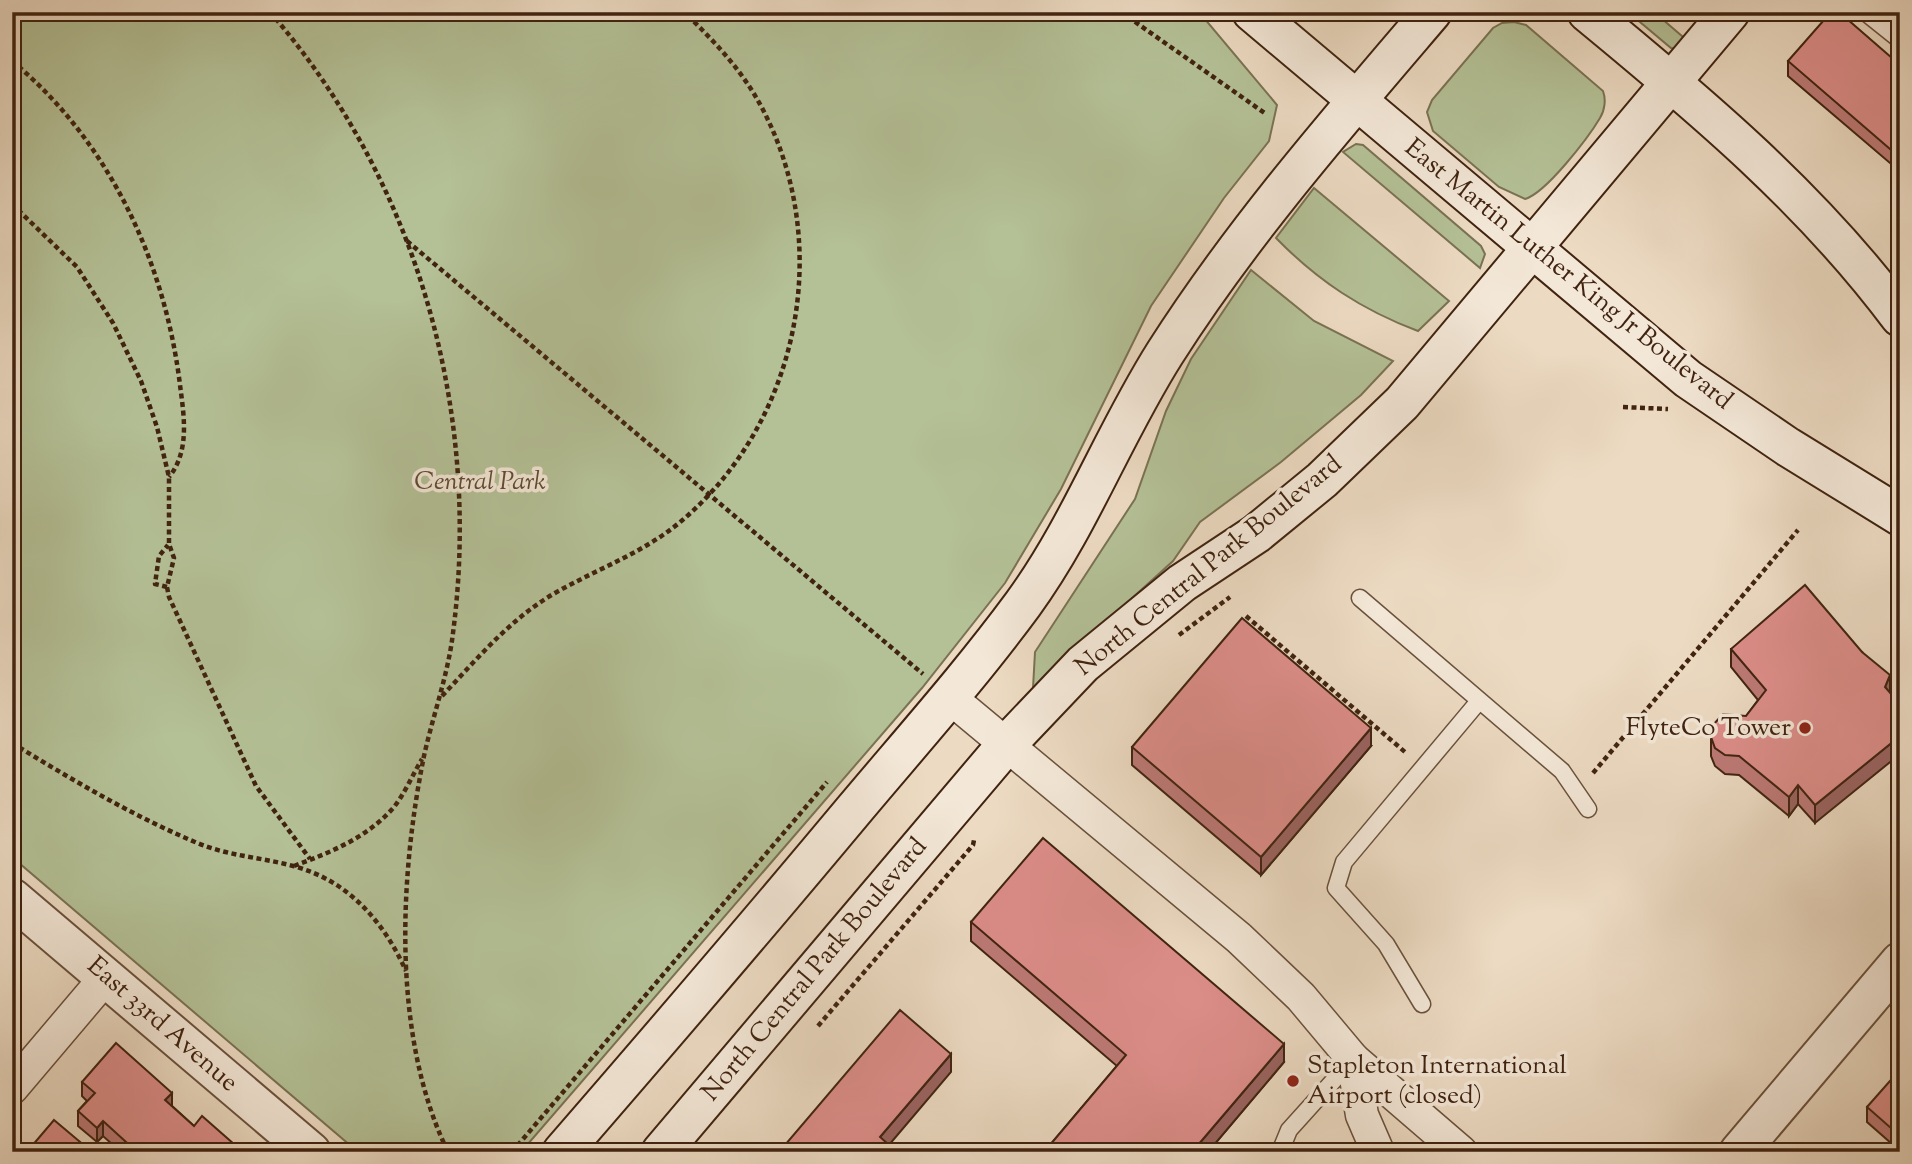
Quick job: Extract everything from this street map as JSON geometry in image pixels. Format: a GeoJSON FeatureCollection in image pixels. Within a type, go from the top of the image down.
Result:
{"type":"FeatureCollection","features":[{"type":"Feature","properties":{"kind":"main road","name":"East Martin Luther King Jr Boulevard"},"geometry":{"type":"LineString","coordinates":[[1252,12],[1356,102],[1707,393],[1900,516]]}},
{"type":"Feature","properties":{"kind":"main road"},"geometry":{"type":"LineString","coordinates":[[562,1152],[729,959],[984,655],[1054,561],[1116,439],[1164,355],[1221,271],[1432,12]]}},
{"type":"Feature","properties":{"kind":"main road"},"geometry":{"type":"LineString","coordinates":[[1587,12],[1672,83],[1804,204],[1900,317]]}},
{"type":"Feature","properties":{"kind":"main road","name":"North Central Park Boulevard"},"geometry":{"type":"LineString","coordinates":[[661,1152],[1006,745],[1083,664],[1182,583],[1256,534],[1322,480],[1402,402],[1730,12]]}},
{"type":"Feature","properties":{"kind":"main road","name":"East 33rd Avenue"},"geometry":{"type":"LineString","coordinates":[[12,898],[311,1152]]}},
{"type":"Feature","properties":{"kind":"main road"},"geometry":{"type":"LineString","coordinates":[[1739,1152],[1900,962]]}},
{"type":"Feature","properties":{"kind":"street"},"geometry":{"type":"LineString","coordinates":[[948,696],[1239,938],[1301,997],[1353,1059],[1461,1152]]}},
{"type":"Feature","properties":{"kind":"street"},"geometry":{"type":"LineString","coordinates":[[12,1087],[106,977]]}},
{"type":"Feature","properties":{"kind":"street"},"geometry":{"type":"LineString","coordinates":[[1353,1059],[1362,1115],[1378,1152]]}},
{"type":"Feature","properties":{"kind":"lane"},"geometry":{"type":"LineString","coordinates":[[1866,12],[1900,40]]}},
{"type":"Feature","properties":{"kind":"lane"},"geometry":{"type":"LineString","coordinates":[[1360,598],[1562,771],[1588,809]]}},
{"type":"Feature","properties":{"kind":"lane"},"geometry":{"type":"LineString","coordinates":[[1422,1004],[1386,944],[1336,888],[1344,862],[1479,701]]}},
{"type":"Feature","properties":{"kind":"lane"},"geometry":{"type":"LineString","coordinates":[[1280,1152],[1289,1130],[1353,1059]]}},
{"type":"Feature","properties":{"kind":"path"},"geometry":{"type":"LineString","coordinates":[[270,12],[325,84],[361,141],[406,240],[424,289],[443,360],[457,440],[461,527],[453,634],[425,755],[406,896],[407,975],[417,1067],[431,1118],[448,1152]]}},
{"type":"Feature","properties":{"kind":"path"},"geometry":{"type":"LineString","coordinates":[[440,698],[522,615],[555,593],[625,560],[681,522],[709,493],[752,439],[778,384],[796,321],[801,268],[792,185],[777,142],[741,74],[721,48],[684,12]]}},
{"type":"Feature","properties":{"kind":"path"},"geometry":{"type":"LineString","coordinates":[[1121,12],[1266,114]]}},
{"type":"Feature","properties":{"kind":"path"},"geometry":{"type":"LineString","coordinates":[[12,61],[38,83],[72,121],[100,162],[144,240],[163,295],[176,349],[183,408],[182,456],[169,477]]}},
{"type":"Feature","properties":{"kind":"path"},"geometry":{"type":"LineString","coordinates":[[12,204],[77,267],[113,323],[141,381],[157,427],[169,477],[169,544],[174,558],[167,587],[169,597],[256,786],[310,859]]}},
{"type":"Feature","properties":{"kind":"path"},"geometry":{"type":"LineString","coordinates":[[406,240],[948,696]]}},
{"type":"Feature","properties":{"kind":"path"},"geometry":{"type":"LineString","coordinates":[[1577,792],[1798,530]]}},
{"type":"Feature","properties":{"kind":"path"},"geometry":{"type":"LineString","coordinates":[[167,587],[155,584],[159,556],[169,544]]}},
{"type":"Feature","properties":{"kind":"path"},"geometry":{"type":"LineString","coordinates":[[1171,641],[1237,592]]}},
{"type":"Feature","properties":{"kind":"path"},"geometry":{"type":"LineString","coordinates":[[1246,616],[1423,768]]}},
{"type":"Feature","properties":{"kind":"path"},"geometry":{"type":"LineString","coordinates":[[12,743],[132,812],[197,843],[241,858],[293,866],[321,876],[352,896],[375,917],[393,942],[407,975]]}},
{"type":"Feature","properties":{"kind":"path"},"geometry":{"type":"LineString","coordinates":[[293,866],[340,848],[369,831],[394,806],[425,755]]}},
{"type":"Feature","properties":{"kind":"path"},"geometry":{"type":"LineString","coordinates":[[512,1152],[834,775]]}},
{"type":"Feature","properties":{"kind":"path"},"geometry":{"type":"LineString","coordinates":[[810,1035],[973,845],[975,834]]}},
{"type":"Feature","properties":{"kind":"green space","name":"Central Park"},"geometry":{"type":"Polygon","coordinates":[[[12,12],[1199,12],[1277,105],[1269,141],[1224,198],[1151,306],[1061,489],[1005,583],[922,688],[521,1152],[358,1152],[12,857],[12,12]]]}},
{"type":"Feature","properties":{"kind":"green space"},"geometry":{"type":"Polygon","coordinates":[[[1628,12],[1654,12],[1690,43],[1680,50],[1671,48],[1628,12]]]}},
{"type":"Feature","properties":{"kind":"green space"},"geometry":{"type":"Polygon","coordinates":[[[1502,23],[1526,25],[1603,91],[1604,97],[1602,115],[1577,151],[1544,187],[1525,199],[1499,187],[1433,131],[1427,112],[1432,100],[1493,28],[1502,23]]]}},
{"type":"Feature","properties":{"kind":"green space"},"geometry":{"type":"Polygon","coordinates":[[[1356,144],[1363,145],[1481,246],[1485,254],[1480,268],[1343,152],[1356,144]]]}},
{"type":"Feature","properties":{"kind":"green space"},"geometry":{"type":"Polygon","coordinates":[[[1314,188],[1449,301],[1418,331],[1378,314],[1342,293],[1308,268],[1276,238],[1314,188]]]}},
{"type":"Feature","properties":{"kind":"green space"},"geometry":{"type":"Polygon","coordinates":[[[1251,270],[1314,321],[1393,361],[1361,395],[1281,462],[1200,522],[1173,561],[1033,688],[1035,652],[1135,499],[1166,411],[1191,359],[1251,270]]]}},
{"type":"Feature","properties":{"kind":"building"},"geometry":{"type":"Polygon","coordinates":[[[1831,12],[1839,12],[1900,65],[1900,151],[1897,155],[1788,61],[1831,12]]]}},
{"type":"Feature","properties":{"kind":"building"},"geometry":{"type":"Polygon","coordinates":[[[1805,585],[1862,652],[1890,675],[1885,687],[1900,704],[1900,736],[1815,805],[1798,785],[1789,797],[1739,756],[1725,755],[1715,748],[1711,737],[1712,726],[1723,714],[1746,716],[1766,690],[1731,649],[1805,585]]]}},
{"type":"Feature","properties":{"kind":"building"},"geometry":{"type":"Polygon","coordinates":[[[1242,618],[1371,728],[1261,857],[1132,747],[1242,618]]]}},
{"type":"Feature","properties":{"kind":"building"},"geometry":{"type":"Polygon","coordinates":[[[1043,838],[1284,1044],[1192,1152],[1044,1152],[1126,1055],[971,922],[1043,838]]]}},
{"type":"Feature","properties":{"kind":"building"},"geometry":{"type":"Polygon","coordinates":[[[900,1010],[951,1054],[880,1137],[897,1152],[779,1152],[900,1010]]]}},
{"type":"Feature","properties":{"kind":"building"},"geometry":{"type":"Polygon","coordinates":[[[116,1043],[172,1093],[165,1100],[194,1126],[202,1116],[243,1152],[137,1152],[103,1121],[97,1128],[78,1111],[95,1093],[82,1082],[116,1043]]]}},
{"type":"Feature","properties":{"kind":"building"},"geometry":{"type":"Polygon","coordinates":[[[1897,1073],[1900,1076],[1900,1136],[1867,1107],[1897,1073]]]}},
{"type":"Feature","properties":{"kind":"building"},"geometry":{"type":"Polygon","coordinates":[[[54,1120],[92,1152],[36,1152],[31,1147],[54,1120]]]}},
{"type":"Feature","properties":{"kind":"place","name":"FlyteCo Tower"},"geometry":{"type":"Point","coordinates":[1805,728]}},
{"type":"Feature","properties":{"kind":"place","name":"Stapleton International Airport (closed)"},"geometry":{"type":"Point","coordinates":[1293,1081]}}]}
